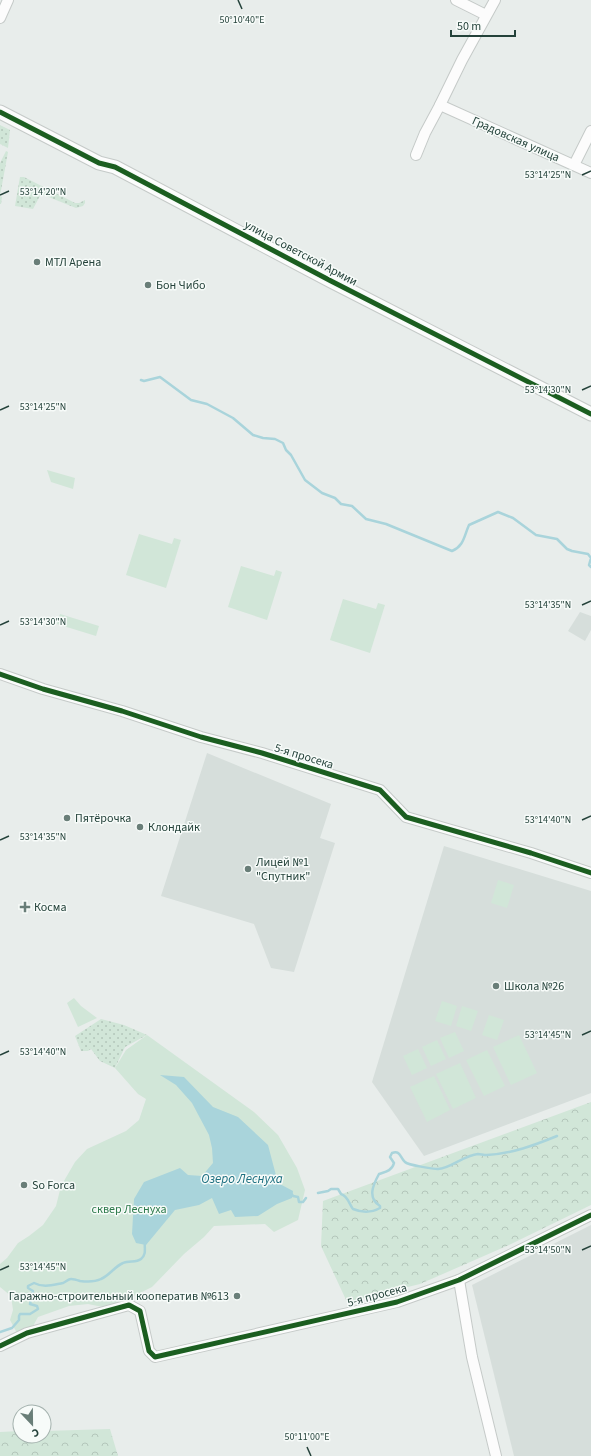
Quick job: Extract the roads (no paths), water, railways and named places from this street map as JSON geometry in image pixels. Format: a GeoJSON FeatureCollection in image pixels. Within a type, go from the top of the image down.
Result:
{"type":"FeatureCollection","features":[{"type":"Feature","properties":{"kind":"street"},"geometry":{"type":"LineString","coordinates":[[0,18],[8,0]]}},
{"type":"Feature","properties":{"kind":"street"},"geometry":{"type":"LineString","coordinates":[[456,0],[486,15]]}},
{"type":"Feature","properties":{"kind":"street"},"geometry":{"type":"LineString","coordinates":[[416,155],[425,133],[462,60],[495,0]]}},
{"type":"Feature","properties":{"kind":"street","name":"Градовская улица"},"geometry":{"type":"LineString","coordinates":[[440,105],[591,173]]}},
{"type":"Feature","properties":{"kind":"street","name":"улица Советской Армии"},"geometry":{"type":"LineString","coordinates":[[0,112],[99,163],[115,167],[357,294],[591,414]]}},
{"type":"Feature","properties":{"kind":"street"},"geometry":{"type":"LineString","coordinates":[[574,165],[591,131]]}},
{"type":"Feature","properties":{"kind":"street","name":"5-я просека"},"geometry":{"type":"LineString","coordinates":[[0,674],[42,689],[122,711],[201,737],[262,753],[380,790],[406,817],[531,853],[591,874]]}},
{"type":"Feature","properties":{"kind":"street","name":"5-я просека"},"geometry":{"type":"LineString","coordinates":[[0,1346],[27,1333],[129,1305],[140,1311],[149,1351],[155,1357],[389,1304],[459,1280],[591,1215]]}},
{"type":"Feature","properties":{"kind":"street"},"geometry":{"type":"LineString","coordinates":[[459,1280],[472,1357],[496,1456]]}},
{"type":"Feature","properties":{"kind":"water","name":"Озеро Леснуха"},"geometry":{"type":"Polygon","coordinates":[[[160,1075],[184,1077],[213,1107],[238,1117],[268,1145],[278,1183],[293,1191],[292,1198],[277,1204],[258,1216],[235,1217],[231,1210],[219,1214],[212,1198],[199,1205],[175,1210],[146,1245],[136,1243],[132,1234],[134,1199],[144,1182],[180,1168],[188,1175],[202,1176],[213,1163],[209,1135],[192,1103],[176,1085],[160,1075]]]}},
{"type":"Feature","properties":{"kind":"waterway"},"geometry":{"type":"LineString","coordinates":[[141,380],[144,381],[160,377],[191,400],[207,404],[233,418],[253,435],[275,439],[283,443],[305,480],[322,493],[335,498],[341,504],[352,506],[366,519],[386,524],[452,551],[459,546],[465,537],[469,525],[498,512],[513,518],[536,535],[557,539],[567,549],[588,554],[591,558],[589,565],[591,567]]}},
{"type":"Feature","properties":{"kind":"waterway"},"geometry":{"type":"LineString","coordinates":[[318,1193],[331,1189],[338,1189],[341,1194],[347,1198],[353,1209],[370,1212],[380,1208],[372,1195],[372,1191],[379,1174],[392,1168],[394,1163],[390,1157],[392,1153],[399,1153],[403,1160],[407,1163],[421,1167],[438,1169],[447,1167],[473,1155],[487,1155],[514,1151],[532,1146],[557,1136]]}},
{"type":"Feature","properties":{"kind":"waterway"},"geometry":{"type":"LineString","coordinates":[[291,1193],[293,1196],[298,1197],[299,1202],[303,1202],[306,1198]]}},
{"type":"Feature","properties":{"kind":"waterway"},"geometry":{"type":"LineString","coordinates":[[0,1332],[12,1328],[19,1320],[20,1314],[30,1314],[38,1309],[37,1306],[30,1304],[33,1291],[28,1288],[28,1286],[34,1283],[45,1286],[52,1285],[63,1283],[69,1279],[85,1282],[99,1280],[123,1263],[141,1259],[145,1253],[145,1242]]}},
{"type":"Feature","properties":{"kind":"place","name":"МТЛ Арена"},"geometry":{"type":"Point","coordinates":[37,262]}},
{"type":"Feature","properties":{"kind":"place","name":"Бон Чибо"},"geometry":{"type":"Point","coordinates":[148,285]}},
{"type":"Feature","properties":{"kind":"place","name":"Пятёрочка"},"geometry":{"type":"Point","coordinates":[67,818]}},
{"type":"Feature","properties":{"kind":"place","name":"Клондайк"},"geometry":{"type":"Point","coordinates":[140,827]}},
{"type":"Feature","properties":{"kind":"place","name":"Лицей №1 \"Спутник\""},"geometry":{"type":"Point","coordinates":[248,869]}},
{"type":"Feature","properties":{"kind":"place","name":"Косма"},"geometry":{"type":"Point","coordinates":[25,907]}},
{"type":"Feature","properties":{"kind":"place","name":"Школа №26"},"geometry":{"type":"Point","coordinates":[496,986]}},
{"type":"Feature","properties":{"kind":"place","name":"So Forca"},"geometry":{"type":"Point","coordinates":[24,1185]}},
{"type":"Feature","properties":{"kind":"place","name":"Гаражно-строительный кооператив №613"},"geometry":{"type":"Point","coordinates":[237,1296]}},
{"type":"Feature","properties":{"kind":"park label","name":"сквер Леснуха"},"geometry":{"type":"Point","coordinates":[129,1209]}}]}
